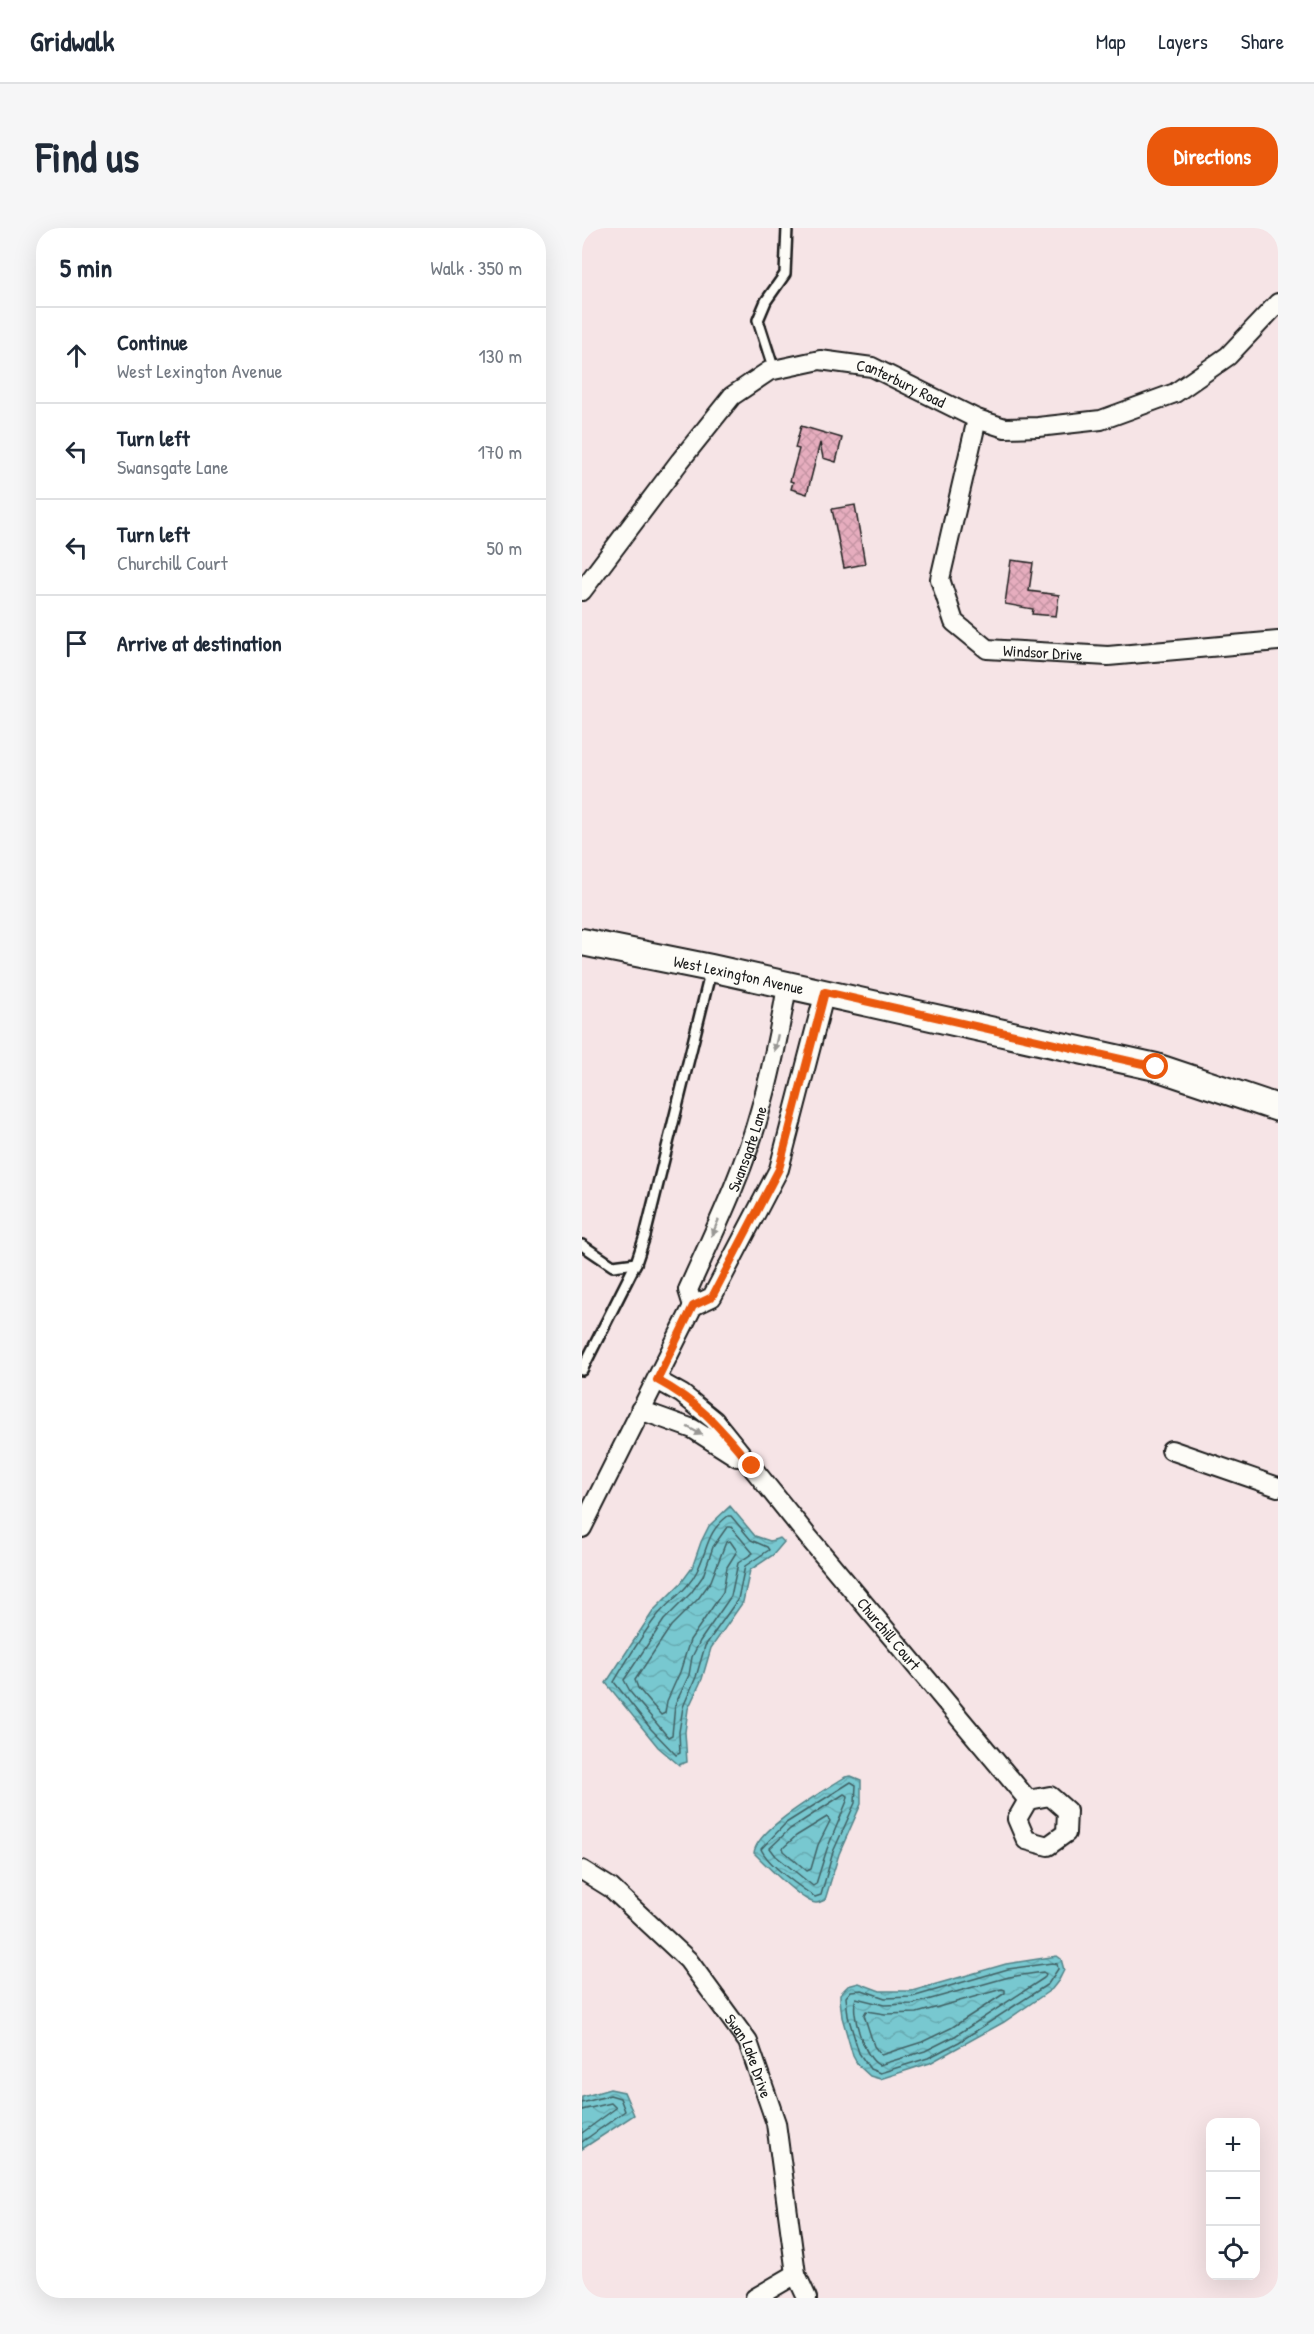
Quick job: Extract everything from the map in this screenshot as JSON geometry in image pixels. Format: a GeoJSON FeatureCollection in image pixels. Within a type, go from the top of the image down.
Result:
{"type":"FeatureCollection","features":[{"type":"Feature","properties":{"kind":"street","name":"Canterbury Road"},"geometry":{"type":"LineString","coordinates":[[582,591],[732,396],[774,370],[820,360],[872,367],[977,419],[1005,428],[1101,420],[1174,393],[1228,356],[1278,303]]}},
{"type":"Feature","properties":{"kind":"street","name":"Windsor Drive"},"geometry":{"type":"LineString","coordinates":[[977,419],[940,579],[954,622],[987,649],[1108,656],[1278,640]]}},
{"type":"Feature","properties":{"kind":"street","name":"West Lexington Avenue"},"geometry":{"type":"LineString","coordinates":[[582,942],[825,992],[1156,1067],[1278,1108]]}},
{"type":"Feature","properties":{"kind":"street","name":"Swansgate Lane"},"geometry":{"type":"LineString","coordinates":[[693,1306],[688,1290],[729,1197],[760,1113],[787,986]]}},
{"type":"Feature","properties":{"kind":"street","name":"Swansgate Lane"},"geometry":{"type":"LineString","coordinates":[[582,1528],[693,1306],[712,1297],[779,1169],[825,992]]}},
{"type":"Feature","properties":{"kind":"street","name":"Churchill Court"},"geometry":{"type":"LineString","coordinates":[[657,1380],[682,1394],[714,1420],[1028,1800]]}},
{"type":"Feature","properties":{"kind":"street","name":"Churchill Court"},"geometry":{"type":"LineString","coordinates":[[640,1410],[693,1430],[752,1466]]}},
{"type":"Feature","properties":{"kind":"street"},"geometry":{"type":"LineString","coordinates":[[1172,1450],[1278,1487]]}},
{"type":"Feature","properties":{"kind":"street","name":"Swan Lake Drive"},"geometry":{"type":"LineString","coordinates":[[582,1870],[611,1888],[688,1960],[748,2042],[776,2123],[796,2274],[807,2298]]}},
{"type":"Feature","properties":{"kind":"street"},"geometry":{"type":"LineString","coordinates":[[755,2298],[796,2274]]}},
{"type":"Feature","properties":{"kind":"lane"},"geometry":{"type":"LineString","coordinates":[[774,370],[758,320],[766,301],[785,274],[787,228]]}},
{"type":"Feature","properties":{"kind":"lane"},"geometry":{"type":"LineString","coordinates":[[582,1370],[636,1263],[645,1236],[711,968]]}},
{"type":"Feature","properties":{"kind":"lane"},"geometry":{"type":"LineString","coordinates":[[582,1245],[613,1266],[636,1263]]}},
{"type":"Feature","properties":{"kind":"water"},"geometry":{"type":"Polygon","coordinates":[[[730,1506],[755,1536],[770,1541],[780,1538],[784,1542],[773,1555],[750,1570],[743,1602],[711,1648],[702,1679],[688,1709],[685,1732],[687,1762],[679,1765],[658,1747],[606,1683],[654,1610],[681,1583],[692,1568],[709,1526],[730,1506]]]}},
{"type":"Feature","properties":{"kind":"water"},"geometry":{"type":"Polygon","coordinates":[[[851,1776],[861,1780],[861,1804],[839,1854],[825,1900],[817,1903],[810,1901],[784,1882],[754,1853],[758,1843],[778,1822],[822,1791],[845,1777],[851,1776]]]}},
{"type":"Feature","properties":{"kind":"water"},"geometry":{"type":"Polygon","coordinates":[[[1057,1956],[1061,1959],[1064,1970],[1052,1989],[1004,2022],[930,2063],[880,2079],[870,2076],[858,2065],[853,2056],[842,2017],[840,1999],[840,1994],[848,1986],[859,1983],[880,1991],[912,1991],[1006,1964],[1057,1956]]]}},
{"type":"Feature","properties":{"kind":"water"},"geometry":{"type":"Polygon","coordinates":[[[610,2089],[624,2092],[634,2115],[582,2149],[582,2097],[610,2089]]]}},
{"type":"Feature","properties":{"kind":"building"},"geometry":{"type":"Polygon","coordinates":[[[801,426],[842,438],[836,462],[823,458],[820,443],[807,494],[791,489],[793,482],[790,481],[799,449],[795,448],[801,426]]]}},
{"type":"Feature","properties":{"kind":"building"},"geometry":{"type":"Polygon","coordinates":[[[855,505],[865,564],[844,568],[832,509],[855,505]]]}},
{"type":"Feature","properties":{"kind":"building"},"geometry":{"type":"Polygon","coordinates":[[[1011,560],[1033,563],[1029,591],[1059,595],[1056,616],[1032,614],[1033,609],[1005,604],[1011,560]]]}},
{"type":"Feature","properties":{"kind":"route"},"geometry":{"type":"LineString","coordinates":[[752,1466],[714,1420],[682,1394],[657,1380],[693,1306],[712,1297],[779,1169],[825,992],[1156,1067]]}}]}
